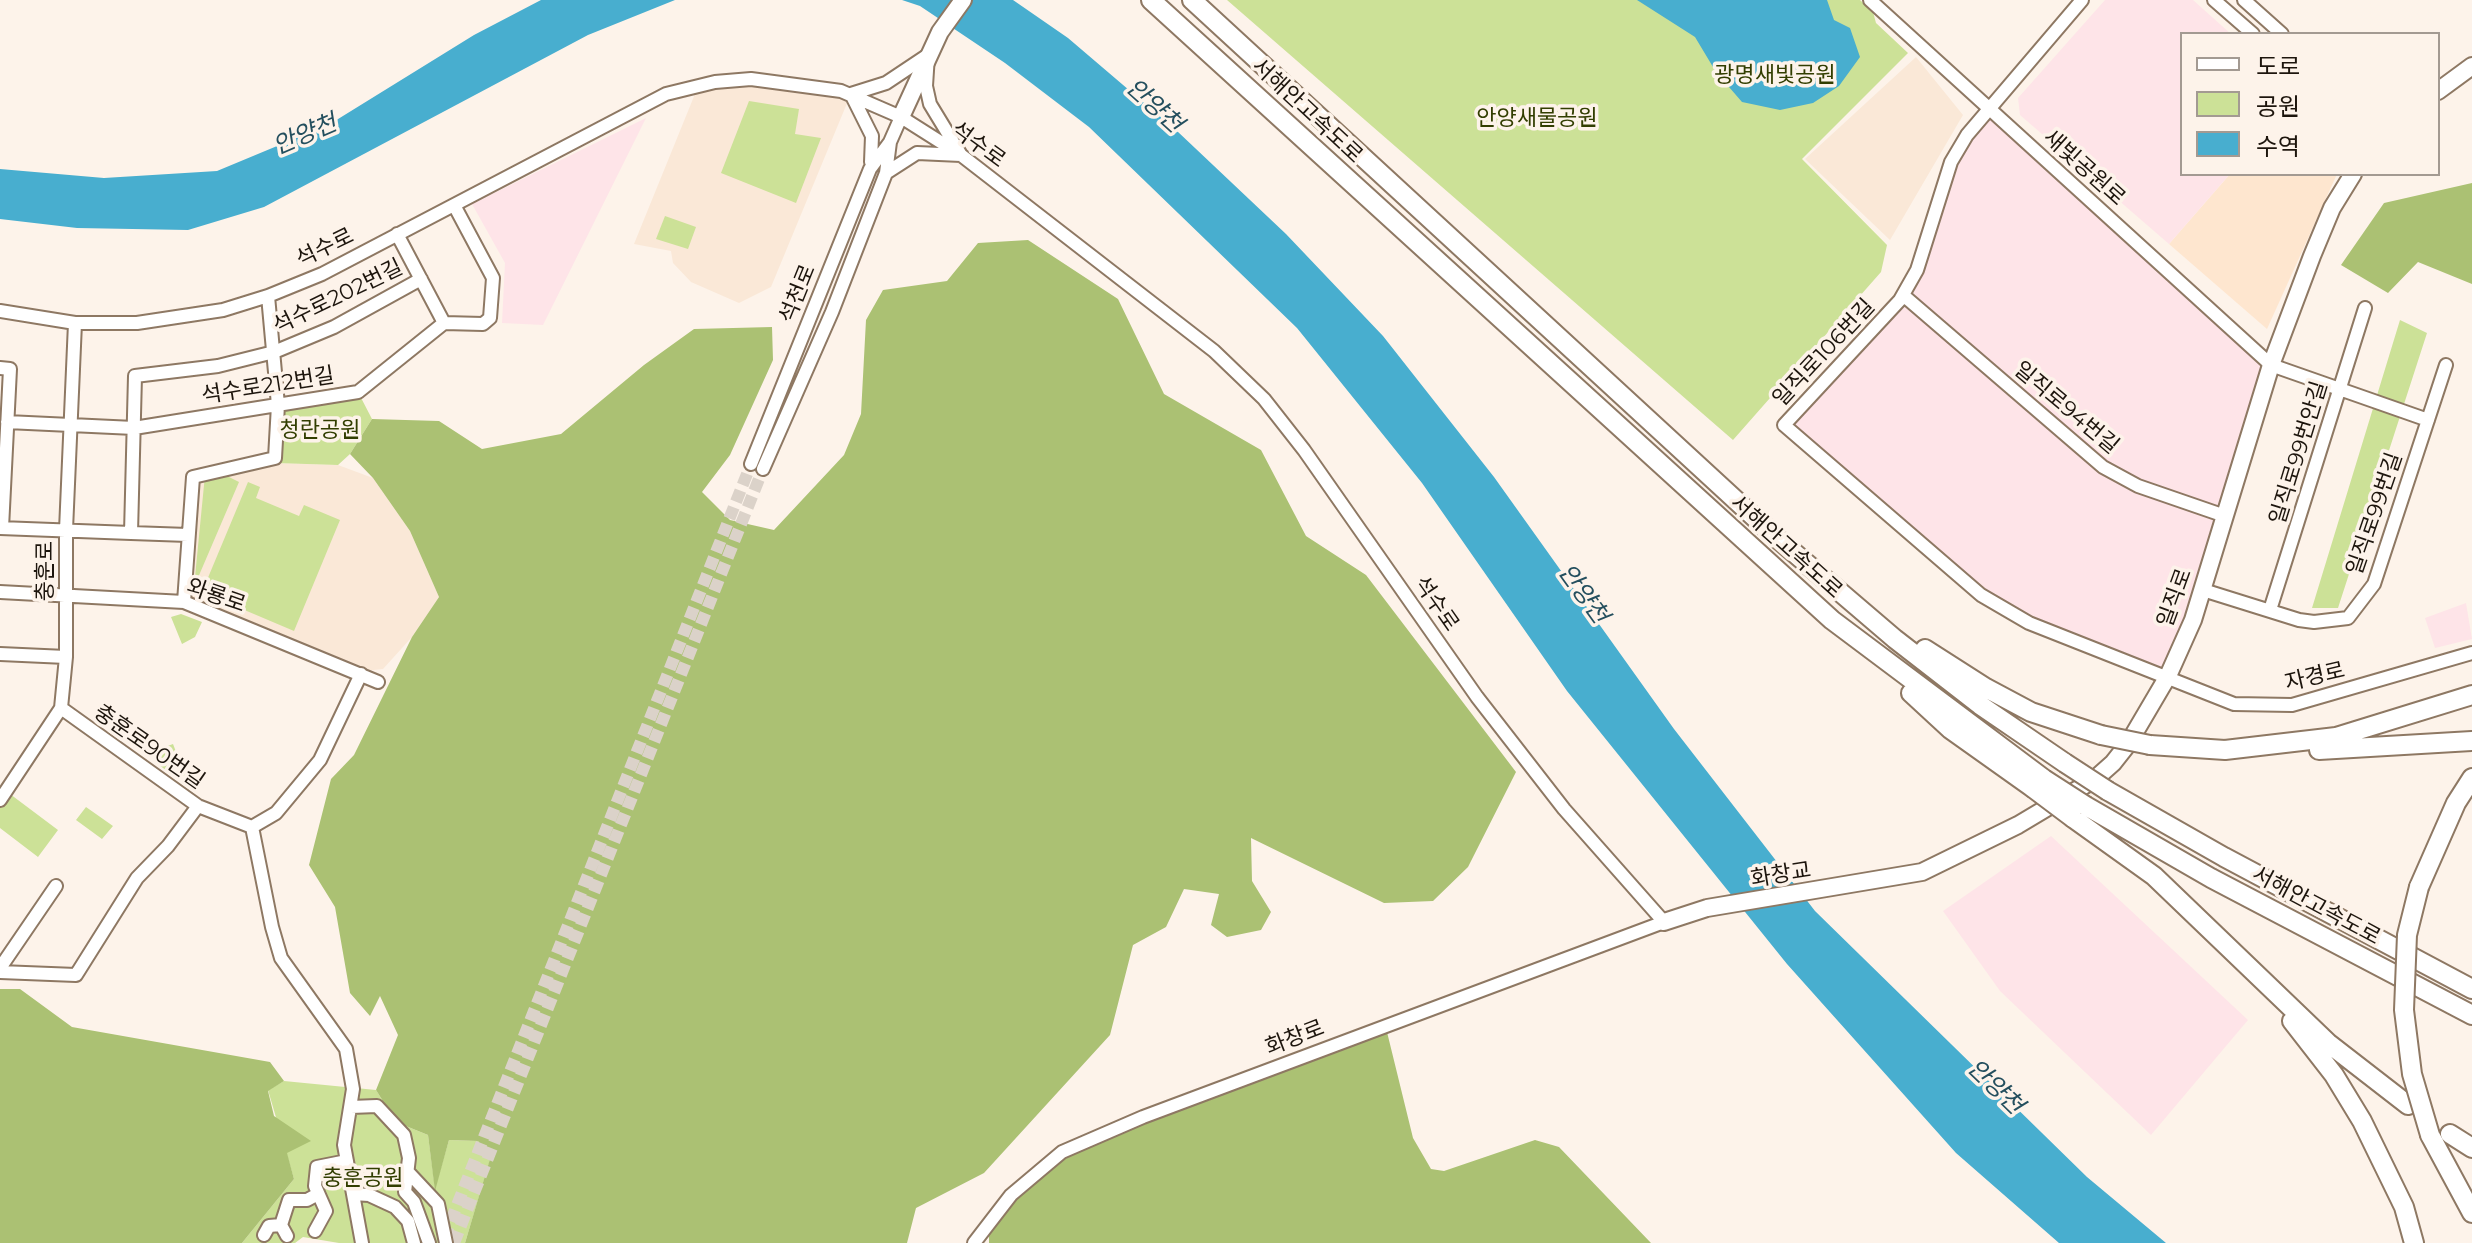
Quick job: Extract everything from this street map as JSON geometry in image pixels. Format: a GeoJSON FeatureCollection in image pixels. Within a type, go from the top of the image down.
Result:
{"type":"FeatureCollection","features":[{"type":"Feature","properties":{"kind":"highway","name":"서해안고속도로"},"geometry":{"type":"LineString","coordinates":[[1151,0],[1832,620],[2039,784],[2080,812],[2472,1015]]}},
{"type":"Feature","properties":{"kind":"highway","name":"서해안고속도로"},"geometry":{"type":"LineString","coordinates":[[1192,0],[1778,539],[1895,639],[1980,705],[2108,791],[2224,857],[2472,989]]}},
{"type":"Feature","properties":{"kind":"highway"},"geometry":{"type":"LineString","coordinates":[[1848,597],[1986,688],[2031,712],[2101,735],[2150,745],[2225,750],[2375,748],[2472,741]]}},
{"type":"Feature","properties":{"kind":"highway"},"geometry":{"type":"LineString","coordinates":[[2225,750],[2336,737],[2472,695]]}},
{"type":"Feature","properties":{"kind":"highway"},"geometry":{"type":"LineString","coordinates":[[2472,778],[2456,803],[2419,887],[2406,943],[2404,1010],[2412,1074],[2430,1135],[2472,1213]]}},
{"type":"Feature","properties":{"kind":"highway"},"geometry":{"type":"LineString","coordinates":[[2080,812],[2197,913],[2264,984],[2328,1043],[2408,1105]]}},
{"type":"Feature","properties":{"kind":"highway"},"geometry":{"type":"LineString","coordinates":[[2264,984],[2334,1075],[2362,1121],[2404,1207],[2414,1243]]}},
{"type":"Feature","properties":{"kind":"highway"},"geometry":{"type":"LineString","coordinates":[[2450,1134],[2472,1148]]}},
{"type":"Feature","properties":{"kind":"main road","name":"석천로"},"geometry":{"type":"LineString","coordinates":[[901,117],[940,32],[963,0]]}},
{"type":"Feature","properties":{"kind":"main road"},"geometry":{"type":"LineString","coordinates":[[2440,90],[2472,66]]}},
{"type":"Feature","properties":{"kind":"main road","name":"일직로"},"geometry":{"type":"LineString","coordinates":[[1862,885],[1922,872],[2022,830],[2095,779],[2128,744],[2168,676],[2203,590],[2271,365],[2332,208],[2352,176]]}},
{"type":"Feature","properties":{"kind":"main road","name":"화창교"},"geometry":{"type":"LineString","coordinates":[[1664,922],[1707,908],[1862,885]]}},
{"type":"Feature","properties":{"kind":"street","name":"새빛공원로"},"geometry":{"type":"LineString","coordinates":[[1870,0],[2271,365]]}},
{"type":"Feature","properties":{"kind":"street","name":"일직로106번길"},"geometry":{"type":"LineString","coordinates":[[2082,0],[1967,135],[1951,162],[1929,239],[1903,295],[1784,425],[1981,595],[2029,623],[2168,676]]}},
{"type":"Feature","properties":{"kind":"street"},"geometry":{"type":"LineString","coordinates":[[2214,0],[2251,32]]}},
{"type":"Feature","properties":{"kind":"street"},"geometry":{"type":"LineString","coordinates":[[2244,0],[2280,32]]}},
{"type":"Feature","properties":{"kind":"street"},"geometry":{"type":"LineString","coordinates":[[870,169],[872,136],[851,94],[886,83],[928,55]]}},
{"type":"Feature","properties":{"kind":"street"},"geometry":{"type":"LineString","coordinates":[[928,55],[926,86],[930,104],[961,155]]}},
{"type":"Feature","properties":{"kind":"street","name":"석수로"},"geometry":{"type":"LineString","coordinates":[[0,311],[75,323],[174,319],[268,296],[322,274],[677,91],[715,82],[751,79],[851,94],[901,117],[961,155],[1214,351],[1264,399],[1304,450],[1477,697],[1564,809],[1664,922]]}},
{"type":"Feature","properties":{"kind":"street","name":"석천로"},"geometry":{"type":"LineString","coordinates":[[890,142],[886,173],[832,312],[757,467],[870,169],[890,142],[901,117]]}},
{"type":"Feature","properties":{"kind":"street"},"geometry":{"type":"LineString","coordinates":[[886,173],[917,153],[961,155]]}},
{"type":"Feature","properties":{"kind":"street"},"geometry":{"type":"LineString","coordinates":[[397,234],[444,323],[483,324],[490,318],[493,278],[454,205]]}},
{"type":"Feature","properties":{"kind":"street","name":"석수로202번길"},"geometry":{"type":"LineString","coordinates":[[134,428],[135,376],[218,366],[274,352],[334,327],[421,279]]}},
{"type":"Feature","properties":{"kind":"street","name":"일직로94번길"},"geometry":{"type":"LineString","coordinates":[[1903,295],[2103,467],[2138,486],[2225,516]]}},
{"type":"Feature","properties":{"kind":"street","name":"석수로202번길"},"geometry":{"type":"LineString","coordinates":[[184,602],[193,477],[275,458],[278,405],[268,296]]}},
{"type":"Feature","properties":{"kind":"street","name":"일직로99번안길"},"geometry":{"type":"LineString","coordinates":[[2270,610],[2365,308]]}},
{"type":"Feature","properties":{"kind":"street","name":"충훈로"},"geometry":{"type":"LineString","coordinates":[[0,800],[4,786],[61,708],[66,657],[66,530],[75,323]]}},
{"type":"Feature","properties":{"kind":"street","name":"석수로212번길"},"geometry":{"type":"LineString","coordinates":[[7,422],[134,428],[358,392],[444,323]]}},
{"type":"Feature","properties":{"kind":"street"},"geometry":{"type":"LineString","coordinates":[[2271,365],[2428,420]]}},
{"type":"Feature","properties":{"kind":"street","name":"일직로99번길"},"geometry":{"type":"LineString","coordinates":[[2203,590],[2299,620],[2334,622],[2348,618],[2374,584],[2446,365]]}},
{"type":"Feature","properties":{"kind":"street"},"geometry":{"type":"LineString","coordinates":[[0,368],[10,369],[1,528],[188,535]]}},
{"type":"Feature","properties":{"kind":"street"},"geometry":{"type":"LineString","coordinates":[[131,533],[134,428]]}},
{"type":"Feature","properties":{"kind":"street","name":"와룡로"},"geometry":{"type":"LineString","coordinates":[[0,592],[184,602],[378,682]]}},
{"type":"Feature","properties":{"kind":"street","name":"자경로"},"geometry":{"type":"LineString","coordinates":[[2168,676],[2234,704],[2273,707],[2322,698],[2472,653]]}},
{"type":"Feature","properties":{"kind":"street"},"geometry":{"type":"LineString","coordinates":[[1,656],[66,657]]}},
{"type":"Feature","properties":{"kind":"street"},"geometry":{"type":"LineString","coordinates":[[361,674],[320,760],[276,813],[252,827],[281,958],[346,1049],[353,1089],[344,1145],[362,1243]]}},
{"type":"Feature","properties":{"kind":"street","name":"충훈로90번길"},"geometry":{"type":"LineString","coordinates":[[61,708],[198,806],[252,827]]}},
{"type":"Feature","properties":{"kind":"street"},"geometry":{"type":"LineString","coordinates":[[56,886],[0,970],[76,975],[137,878],[168,846],[198,806]]}},
{"type":"Feature","properties":{"kind":"street","name":"화창로"},"geometry":{"type":"LineString","coordinates":[[974,1243],[1011,1195],[1062,1152],[1158,1111],[1664,922]]}},
{"type":"Feature","properties":{"kind":"street"},"geometry":{"type":"LineString","coordinates":[[351,1107],[377,1106],[404,1135],[409,1173],[405,1192],[395,1207]]}},
{"type":"Feature","properties":{"kind":"street"},"geometry":{"type":"LineString","coordinates":[[315,1231],[326,1211],[324,1200],[318,1194],[317,1167],[347,1161]]}},
{"type":"Feature","properties":{"kind":"street"},"geometry":{"type":"LineString","coordinates":[[409,1173],[438,1204],[444,1242]]}},
{"type":"Feature","properties":{"kind":"street"},"geometry":{"type":"LineString","coordinates":[[405,1192],[414,1202],[420,1242]]}},
{"type":"Feature","properties":{"kind":"street"},"geometry":{"type":"LineString","coordinates":[[264,1235],[269,1226],[284,1231],[289,1200],[307,1200],[318,1194]]}},
{"type":"Feature","properties":{"kind":"street"},"geometry":{"type":"LineString","coordinates":[[353,1194],[369,1195],[395,1207],[408,1221],[420,1242]]}},
{"type":"Feature","properties":{"kind":"shaded area"},"geometry":{"type":"Polygon","coordinates":[[[2105,0],[2193,0],[2229,32],[2180,32],[2180,176],[2228,176],[2169,244],[2020,115],[2018,98],[2105,0]]]}},
{"type":"Feature","properties":{"kind":"shaded area"},"geometry":{"type":"Polygon","coordinates":[[[1916,57],[1963,115],[1890,240],[1805,159],[1916,57]]]}},
{"type":"Feature","properties":{"kind":"shaded area"},"geometry":{"type":"Polygon","coordinates":[[[736,83],[850,96],[771,287],[739,303],[691,282],[673,263],[671,251],[634,244],[697,89],[736,83]]]}},
{"type":"Feature","properties":{"kind":"shaded area"},"geometry":{"type":"Polygon","coordinates":[[[1990,110],[2271,365],[2168,676],[2087,648],[1981,595],[1784,425],[1900,300],[1951,162],[1990,110]]]}},
{"type":"Feature","properties":{"kind":"shaded area"},"geometry":{"type":"Polygon","coordinates":[[[646,118],[543,325],[502,323],[505,263],[472,204],[646,118]]]}},
{"type":"Feature","properties":{"kind":"shaded area"},"geometry":{"type":"Polygon","coordinates":[[[2228,176],[2336,176],[2267,329],[2169,244],[2228,176]]]}},
{"type":"Feature","properties":{"kind":"shaded area"},"geometry":{"type":"Polygon","coordinates":[[[275,463],[338,465],[373,478],[410,531],[439,597],[412,637],[383,669],[364,671],[187,600],[195,480],[275,463]]]}},
{"type":"Feature","properties":{"kind":"shaded area"},"geometry":{"type":"Polygon","coordinates":[[[2466,603],[2472,639],[2435,648],[2425,618],[2466,603]]]}},
{"type":"Feature","properties":{"kind":"shaded area"},"geometry":{"type":"Polygon","coordinates":[[[2051,836],[2248,1020],[2151,1135],[2000,991],[1943,911],[2051,836]]]}},
{"type":"Feature","properties":{"kind":"green space","name":"안양새물공원"},"geometry":{"type":"Polygon","coordinates":[[[1227,0],[1860,0],[1873,12],[1876,23],[1908,53],[1802,159],[1887,245],[1881,272],[1733,440],[1227,0]]]}},
{"type":"Feature","properties":{"kind":"green space"},"geometry":{"type":"Polygon","coordinates":[[[749,101],[799,109],[795,134],[821,138],[796,203],[721,173],[749,101]]]}},
{"type":"Feature","properties":{"kind":"green space"},"geometry":{"type":"Polygon","coordinates":[[[2472,183],[2472,284],[2418,262],[2388,293],[2341,265],[2384,203],[2472,183]]]}},
{"type":"Feature","properties":{"kind":"green space"},"geometry":{"type":"Polygon","coordinates":[[[665,216],[696,227],[688,249],[656,239],[665,216]]]}},
{"type":"Feature","properties":{"kind":"green space"},"geometry":{"type":"Polygon","coordinates":[[[1028,240],[1118,299],[1164,394],[1261,450],[1306,536],[1366,575],[1516,772],[1468,867],[1433,901],[1384,903],[1251,838],[1252,881],[1271,912],[1261,930],[1227,937],[1211,925],[1219,894],[1184,889],[1166,927],[1133,945],[1110,1035],[984,1173],[916,1208],[907,1243],[465,1243],[490,1159],[478,1141],[449,1140],[435,1191],[428,1135],[396,1122],[376,1090],[398,1035],[380,996],[370,1016],[350,993],[335,907],[309,865],[331,779],[354,755],[412,637],[439,597],[410,531],[373,478],[350,454],[372,419],[439,421],[482,449],[561,434],[644,365],[694,329],[772,327],[773,360],[730,455],[702,492],[730,520],[774,530],[844,455],[861,414],[866,320],[883,290],[947,281],[978,243],[1028,240]]]}},
{"type":"Feature","properties":{"kind":"green space"},"geometry":{"type":"Polygon","coordinates":[[[2400,320],[2427,333],[2338,608],[2312,608],[2400,320]]]}},
{"type":"Feature","properties":{"kind":"green space","name":"청란공원"},"geometry":{"type":"Polygon","coordinates":[[[358,392],[372,419],[350,454],[338,465],[275,463],[278,405],[358,392]]]}},
{"type":"Feature","properties":{"kind":"green space"},"geometry":{"type":"Polygon","coordinates":[[[221,473],[239,482],[194,587],[205,475],[221,473]]]}},
{"type":"Feature","properties":{"kind":"green space"},"geometry":{"type":"Polygon","coordinates":[[[248,482],[260,487],[256,498],[299,516],[304,505],[340,520],[294,631],[202,592],[248,482]]]}},
{"type":"Feature","properties":{"kind":"green space"},"geometry":{"type":"Polygon","coordinates":[[[181,614],[202,622],[195,637],[182,644],[171,617],[181,614]]]}},
{"type":"Feature","properties":{"kind":"green space"},"geometry":{"type":"Polygon","coordinates":[[[173,744],[185,775],[178,779],[159,765],[154,751],[173,744]]]}},
{"type":"Feature","properties":{"kind":"green space"},"geometry":{"type":"Polygon","coordinates":[[[10,794],[58,830],[38,857],[0,828],[0,807],[10,794]]]}},
{"type":"Feature","properties":{"kind":"green space"},"geometry":{"type":"Polygon","coordinates":[[[86,807],[113,826],[102,839],[76,820],[86,807]]]}},
{"type":"Feature","properties":{"kind":"green space"},"geometry":{"type":"Polygon","coordinates":[[[0,989],[20,989],[72,1027],[270,1062],[284,1081],[268,1091],[274,1116],[311,1141],[287,1153],[294,1179],[242,1243],[0,1243],[0,989]]]}},
{"type":"Feature","properties":{"kind":"green space"},"geometry":{"type":"Polygon","coordinates":[[[1387,1032],[1413,1138],[1431,1169],[1444,1171],[1535,1140],[1559,1147],[1651,1243],[989,1243],[989,1233],[1031,1182],[1066,1155],[1129,1124],[1387,1032]]]}},
{"type":"Feature","properties":{"kind":"green space","name":"충훈공원"},"geometry":{"type":"Polygon","coordinates":[[[284,1081],[376,1090],[396,1122],[428,1135],[435,1188],[449,1140],[478,1141],[490,1160],[465,1243],[339,1243],[303,1237],[295,1243],[242,1243],[294,1179],[268,1090],[284,1081]]]}},
{"type":"Feature","properties":{"kind":"water","name":"안양천"},"geometry":{"type":"Polygon","coordinates":[[[541,0],[675,0],[588,35],[264,207],[188,230],[77,228],[0,219],[0,169],[104,178],[217,171],[330,124],[474,35],[541,0]]]}},
{"type":"Feature","properties":{"kind":"water"},"geometry":{"type":"Polygon","coordinates":[[[902,0],[1013,0],[1068,38],[1177,131],[1286,234],[1383,336],[1494,477],[1674,729],[1815,911],[2087,1177],[2166,1243],[2059,1243],[1956,1153],[1787,964],[1567,691],[1422,483],[1297,328],[1089,127],[1005,63],[920,6],[902,0]]]}},
{"type":"Feature","properties":{"kind":"water"},"geometry":{"type":"Polygon","coordinates":[[[1637,0],[1827,0],[1834,20],[1850,28],[1860,57],[1839,86],[1813,103],[1780,110],[1742,102],[1716,72],[1695,37],[1637,0]]]}},
{"type":"Feature","properties":{"kind":"tunnel"},"geometry":{"type":"LineString","coordinates":[[444,1238],[751,464]]}},
{"type":"Feature","properties":{"kind":"tunnel"},"geometry":{"type":"LineString","coordinates":[[454,1243],[763,469]]}},
{"type":"Feature","properties":{"kind":"park label","name":"광명새빛공원"},"geometry":{"type":"Point","coordinates":[1775,76]}}]}
